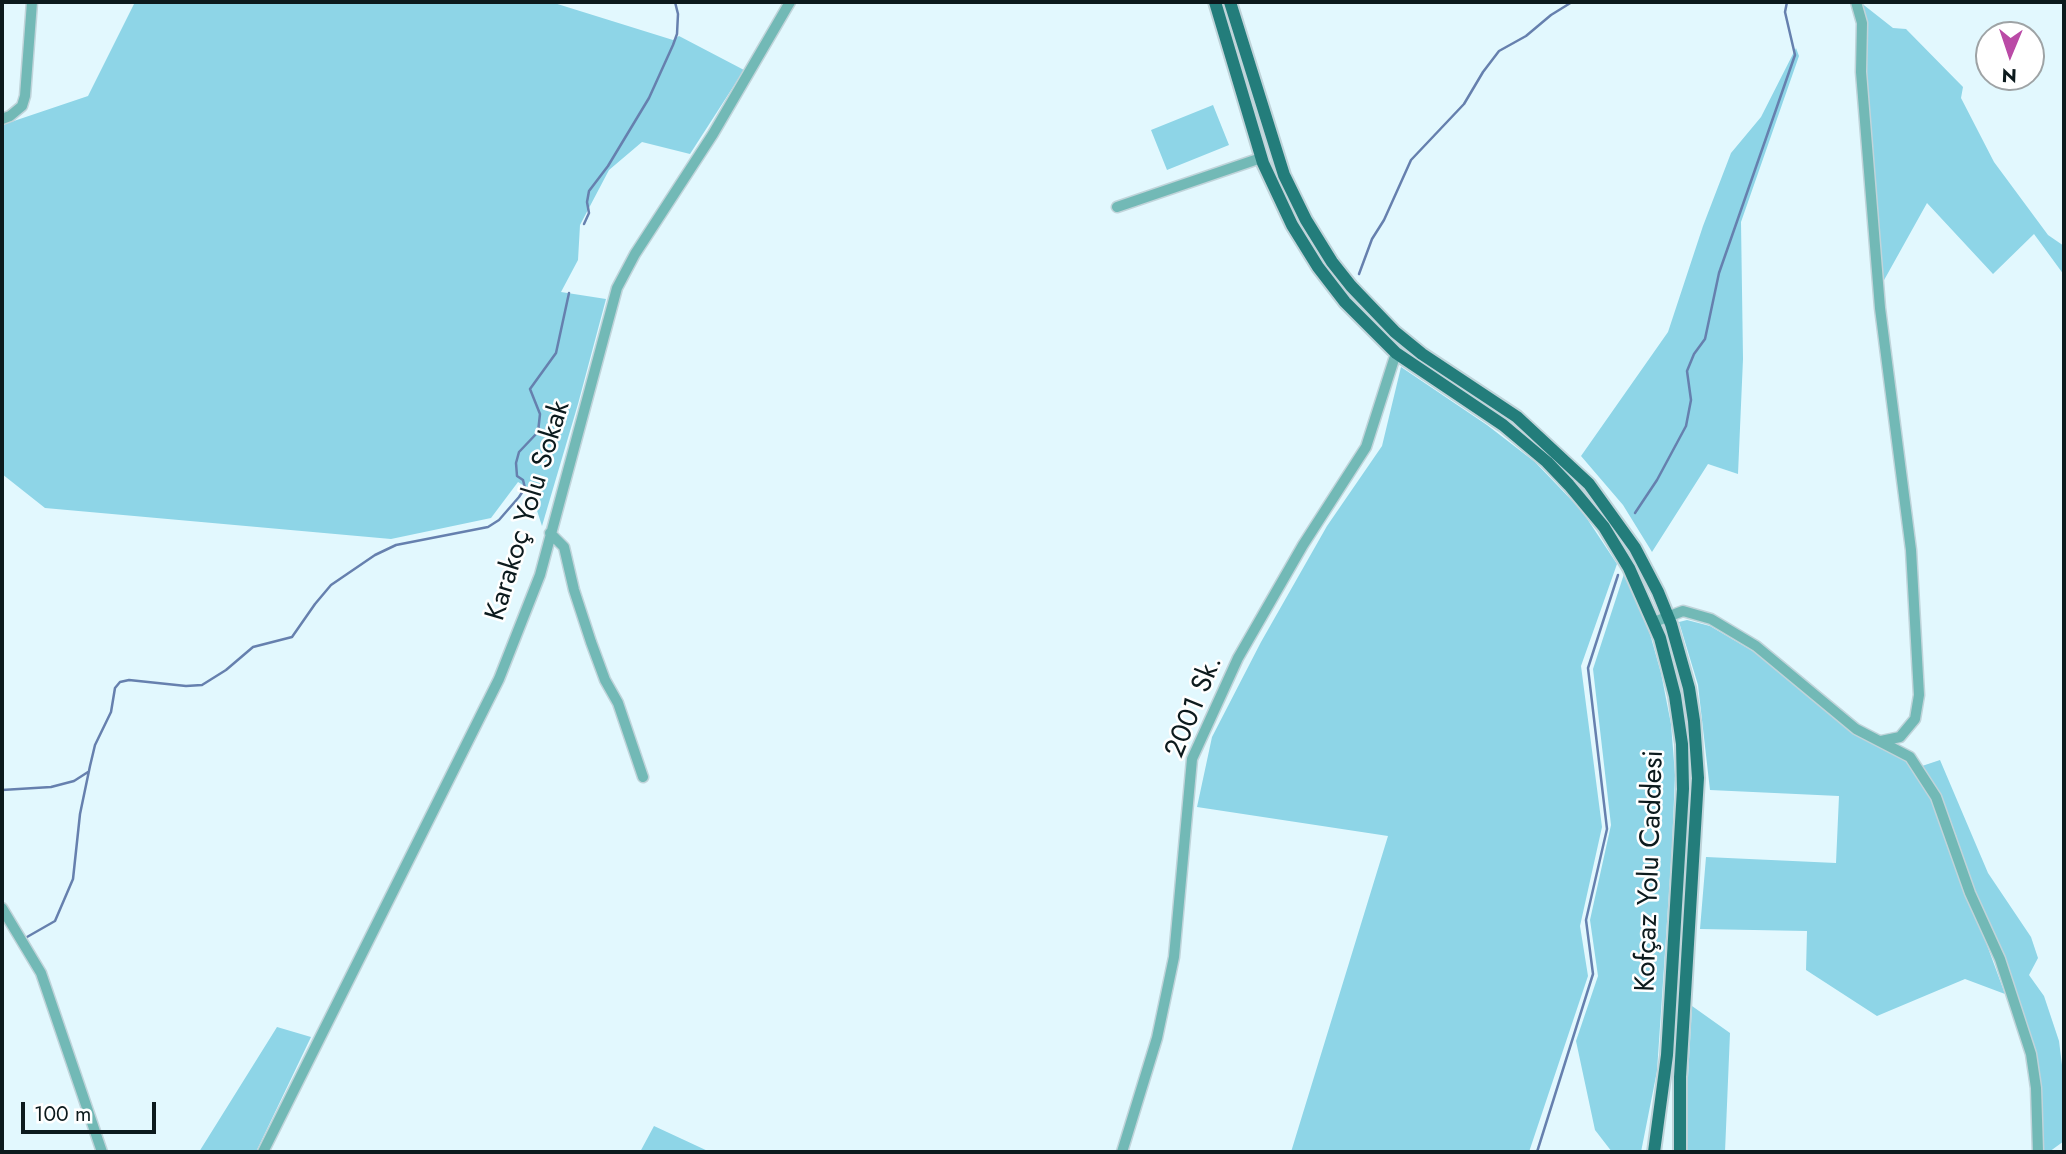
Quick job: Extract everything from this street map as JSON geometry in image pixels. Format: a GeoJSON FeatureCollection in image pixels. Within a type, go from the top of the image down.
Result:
{"type":"FeatureCollection","features":[{"type":"Feature","properties":{"kind":"main road","name":"Kofçaz Yolu Caddesi"},"geometry":{"type":"LineString","coordinates":[[1215,2],[1261,158],[1287,216],[1318,267],[1345,302],[1396,353],[1503,425],[1570,485],[1604,527],[1639,587],[1654,622],[1675,696],[1682,744],[1683,789],[1667,1055],[1654,1152]]}},
{"type":"Feature","properties":{"kind":"main road","name":"Kofçaz Yolu Caddesi"},"geometry":{"type":"LineString","coordinates":[[1230,2],[1273,148],[1306,220],[1332,262],[1395,332],[1422,354],[1517,417],[1582,477],[1635,548],[1668,616],[1689,688],[1699,778],[1680,1077],[1680,1152]]}},
{"type":"Feature","properties":{"kind":"street"},"geometry":{"type":"LineString","coordinates":[[2,119],[22,106],[25,96],[32,2]]}},
{"type":"Feature","properties":{"kind":"street","name":"Karakoç Yolu Sokak"},"geometry":{"type":"LineString","coordinates":[[263,1152],[499,679],[540,575],[617,288],[635,254],[713,134],[790,2]]}},
{"type":"Feature","properties":{"kind":"street"},"geometry":{"type":"LineString","coordinates":[[1856,2],[1862,23],[1861,72],[1876,269],[1911,550],[1919,695],[1915,719],[1900,737],[1881,741]]}},
{"type":"Feature","properties":{"kind":"street"},"geometry":{"type":"LineString","coordinates":[[1117,207],[1261,158]]}},
{"type":"Feature","properties":{"kind":"street","name":"2001 Sk."},"geometry":{"type":"LineString","coordinates":[[1122,1152],[1157,1038],[1174,957],[1192,759],[1238,658],[1303,545],[1366,447],[1396,353]]}},
{"type":"Feature","properties":{"kind":"street"},"geometry":{"type":"LineString","coordinates":[[550,533],[564,547],[574,590],[591,642],[605,680],[618,703],[643,777]]}},
{"type":"Feature","properties":{"kind":"street"},"geometry":{"type":"LineString","coordinates":[[1654,622],[1683,611],[1711,619],[1756,646],[1856,729],[1910,757],[1936,797],[1970,893],[2000,960],[2031,1054],[2036,1088],[2038,1152]]}},
{"type":"Feature","properties":{"kind":"street"},"geometry":{"type":"LineString","coordinates":[[2,908],[41,973],[102,1152]]}},
{"type":"Feature","properties":{"kind":"shaded area"},"geometry":{"type":"Polygon","coordinates":[[[135,2],[551,2],[673,40],[679,36],[744,70],[690,154],[642,142],[609,170],[580,225],[578,260],[561,292],[606,299],[542,526],[530,489],[518,482],[491,518],[391,539],[45,508],[2,474],[2,125],[88,96],[135,2]]]}},
{"type":"Feature","properties":{"kind":"shaded area"},"geometry":{"type":"Polygon","coordinates":[[[1860,2],[1893,28],[1906,29],[1963,87],[1961,98],[1994,162],[2048,235],[2064,246],[2064,275],[2034,234],[1993,274],[1927,203],[1883,282],[1860,2]]]}},
{"type":"Feature","properties":{"kind":"shaded area"},"geometry":{"type":"Polygon","coordinates":[[[1796,48],[1799,56],[1741,222],[1743,359],[1738,474],[1708,464],[1652,552],[1623,505],[1581,456],[1668,332],[1703,226],[1731,153],[1761,117],[1796,48]]]}},
{"type":"Feature","properties":{"kind":"shaded area"},"geometry":{"type":"Polygon","coordinates":[[[1213,105],[1229,145],[1167,170],[1151,130],[1213,105]]]}},
{"type":"Feature","properties":{"kind":"shaded area"},"geometry":{"type":"Polygon","coordinates":[[[1401,367],[1487,425],[1535,462],[1582,511],[1617,564],[1581,666],[1602,827],[1580,926],[1588,976],[1529,1152],[1291,1152],[1388,836],[1197,807],[1212,737],[1261,642],[1327,526],[1382,446],[1401,367]]]}},
{"type":"Feature","properties":{"kind":"shaded area"},"geometry":{"type":"Polygon","coordinates":[[[1624,574],[1650,634],[1661,673],[1671,724],[1675,775],[1657,1071],[1641,1152],[1612,1152],[1595,1130],[1576,1041],[1598,976],[1590,920],[1611,825],[1593,669],[1624,574]]]}},
{"type":"Feature","properties":{"kind":"shaded area"},"geometry":{"type":"Polygon","coordinates":[[[1687,620],[1710,626],[1756,653],[1853,731],[1907,759],[1933,798],[2005,994],[1965,979],[1877,1016],[1806,970],[1807,931],[1700,929],[1706,857],[1836,863],[1839,796],[1710,790],[1698,685],[1679,622],[1687,620]]]}},
{"type":"Feature","properties":{"kind":"shaded area"},"geometry":{"type":"Polygon","coordinates":[[[1940,760],[1988,873],[2031,937],[2038,958],[2029,975],[2044,996],[2059,1041],[2064,1081],[2064,1141],[2049,1152],[2043,1152],[2040,1088],[1972,891],[1956,835],[1939,797],[1919,767],[1940,760]]]}},
{"type":"Feature","properties":{"kind":"shaded area"},"geometry":{"type":"Polygon","coordinates":[[[1692,1006],[1730,1033],[1725,1152],[1688,1152],[1692,1006]]]}},
{"type":"Feature","properties":{"kind":"shaded area"},"geometry":{"type":"Polygon","coordinates":[[[277,1027],[311,1037],[256,1152],[199,1152],[277,1027]]]}},
{"type":"Feature","properties":{"kind":"shaded area"},"geometry":{"type":"Polygon","coordinates":[[[654,1126],[710,1152],[640,1152],[654,1126]]]}},
{"type":"Feature","properties":{"kind":"waterway"},"geometry":{"type":"LineString","coordinates":[[584,224],[589,213],[589,191],[608,166],[649,98],[673,45],[677,34],[678,14],[675,2]]}},
{"type":"Feature","properties":{"kind":"waterway"},"geometry":{"type":"LineString","coordinates":[[1359,274],[1372,239],[1384,220],[1411,160],[1464,104],[1499,51],[1526,36],[1572,2]]}},
{"type":"Feature","properties":{"kind":"waterway"},"geometry":{"type":"LineString","coordinates":[[1635,513],[1657,480],[1686,426],[1691,400],[1687,371],[1694,354],[1705,339],[1719,273],[1795,55],[1785,12],[1787,2]]}},
{"type":"Feature","properties":{"kind":"waterway"},"geometry":{"type":"LineString","coordinates":[[27,937],[55,921],[73,879],[80,814],[95,745],[111,712],[115,688],[120,682],[129,680],[202,685],[226,670],[253,647],[292,637],[331,585],[375,555],[396,545],[488,527],[499,520],[519,497],[525,488],[523,480],[517,476],[516,463],[519,452],[538,432],[540,414],[530,389],[556,353],[569,293]]}},
{"type":"Feature","properties":{"kind":"waterway"},"geometry":{"type":"LineString","coordinates":[[1537,1152],[1593,974],[1586,920],[1607,829],[1588,668],[1618,575]]}},
{"type":"Feature","properties":{"kind":"waterway"},"geometry":{"type":"LineString","coordinates":[[2,790],[51,787],[74,781],[88,772]]}}]}
